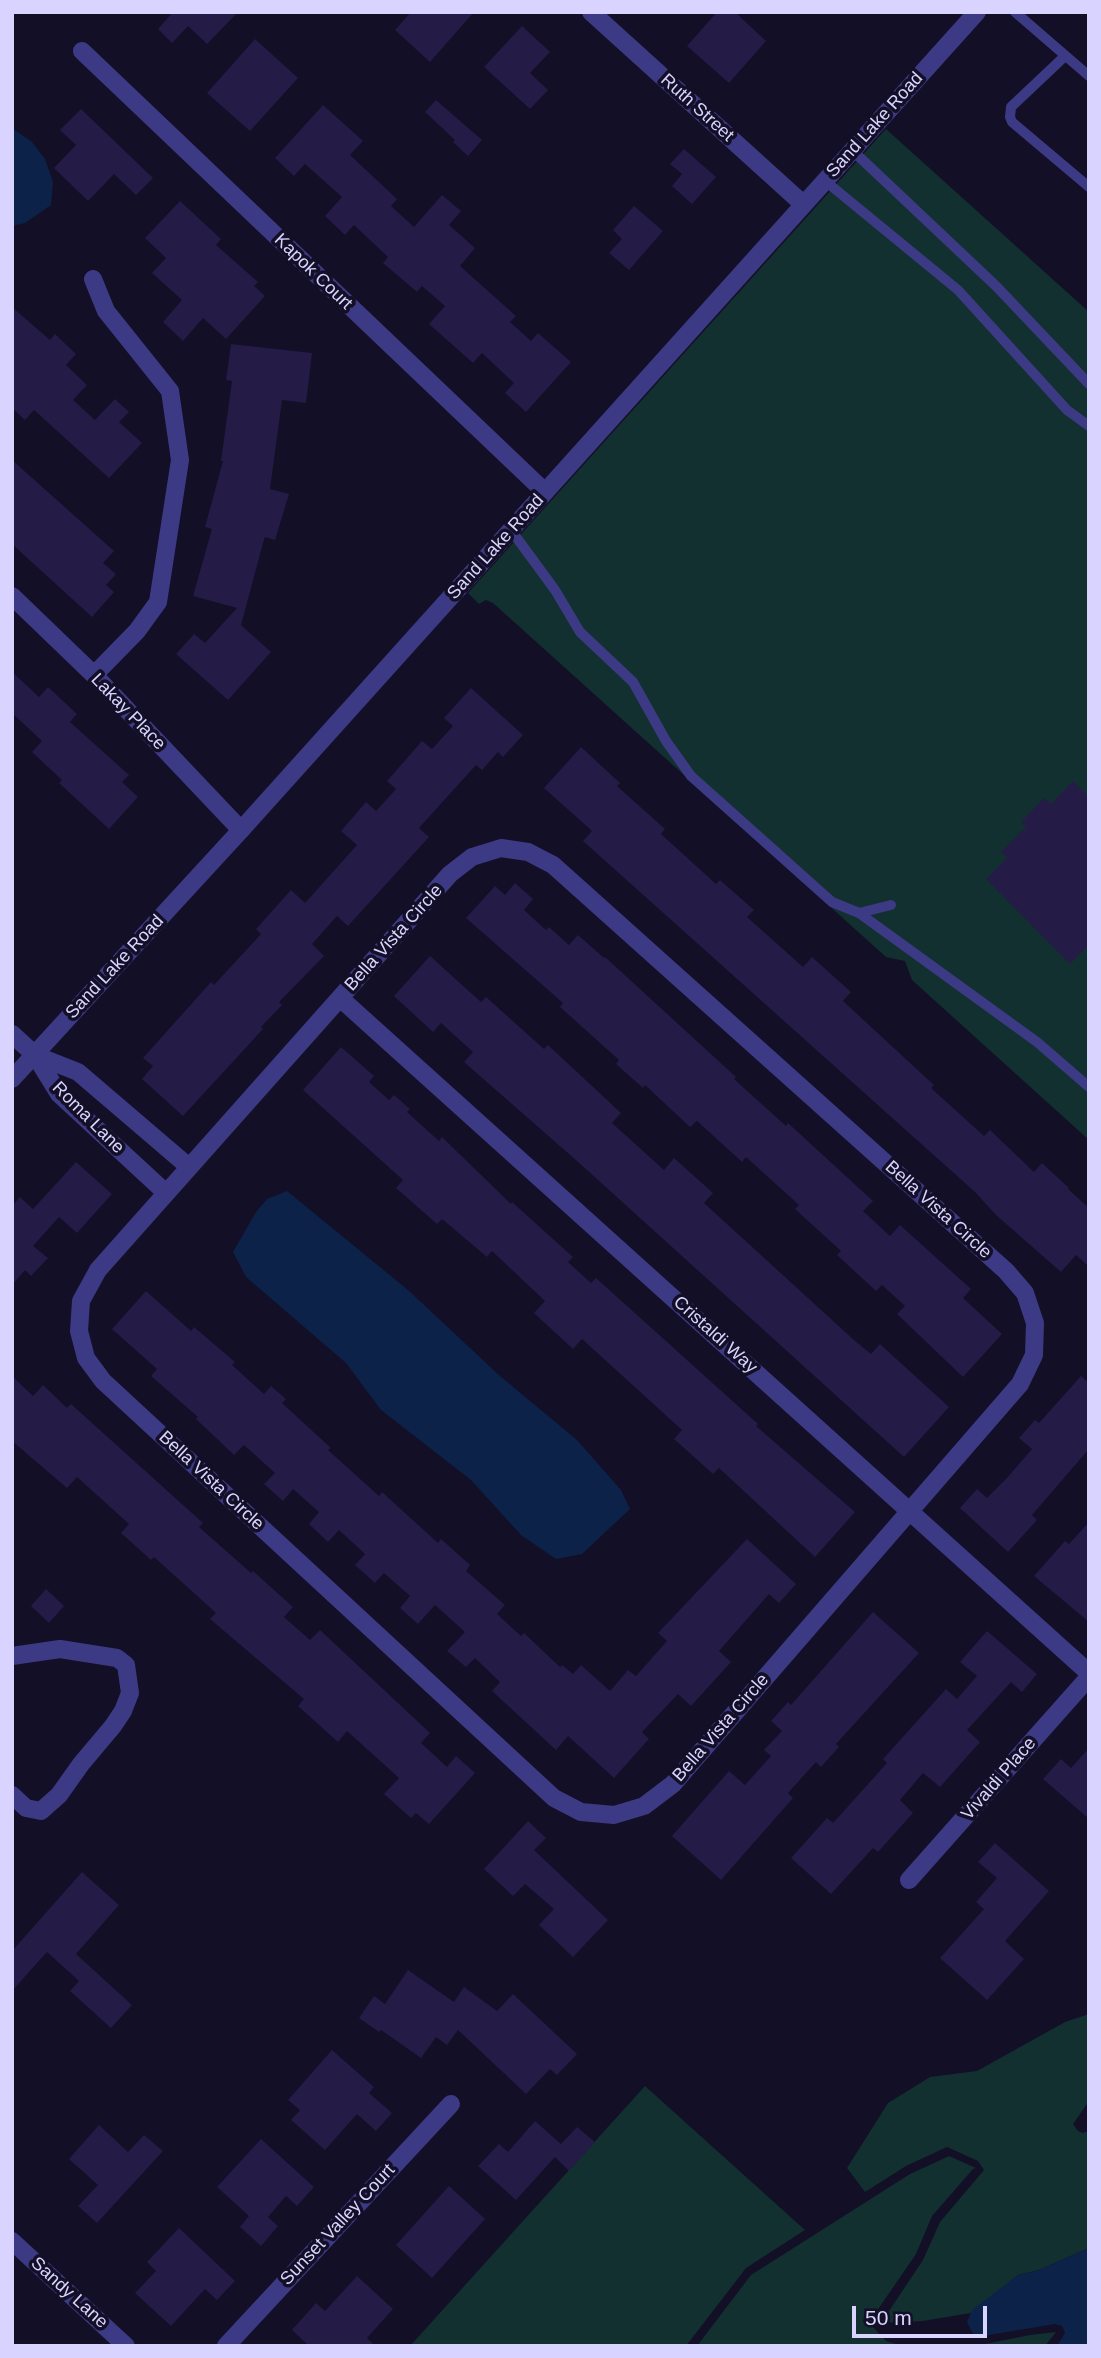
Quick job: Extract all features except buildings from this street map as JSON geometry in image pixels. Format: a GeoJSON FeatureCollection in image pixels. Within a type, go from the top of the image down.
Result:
{"type":"FeatureCollection","features":[{"type":"Feature","properties":{"kind":"street","name":"Ruth Street"},"geometry":{"type":"LineString","coordinates":[[591,12],[803,204]]}},
{"type":"Feature","properties":{"kind":"street","name":"Sand Lake Road"},"geometry":{"type":"LineString","coordinates":[[12,1079],[241,830],[977,12]]}},
{"type":"Feature","properties":{"kind":"street","name":"Kapok Court"},"geometry":{"type":"LineString","coordinates":[[82,51],[545,492]]}},
{"type":"Feature","properties":{"kind":"street"},"geometry":{"type":"LineString","coordinates":[[93,279],[106,311],[170,391],[180,460],[158,602],[137,631],[94,676]]}},
{"type":"Feature","properties":{"kind":"street","name":"Lakay Place"},"geometry":{"type":"LineString","coordinates":[[12,596],[94,676],[241,830]]}},
{"type":"Feature","properties":{"kind":"street","name":"Bella Vista Circle"},"geometry":{"type":"LineString","coordinates":[[501,848],[528,852],[553,865],[1006,1271],[1025,1293],[1035,1323],[1034,1354],[1020,1384],[673,1784],[644,1806],[614,1815],[581,1812],[554,1798],[103,1381],[86,1358],[79,1331],[81,1301],[98,1270],[341,998],[450,874],[472,857],[501,848]]}},
{"type":"Feature","properties":{"kind":"street","name":"Cristaldi Way"},"geometry":{"type":"LineString","coordinates":[[341,998],[1089,1675]]}},
{"type":"Feature","properties":{"kind":"street"},"geometry":{"type":"LineString","coordinates":[[12,1034],[35,1055]]}},
{"type":"Feature","properties":{"kind":"street","name":"Roma Lane"},"geometry":{"type":"LineString","coordinates":[[35,1055],[78,1072],[190,1167]]}},
{"type":"Feature","properties":{"kind":"street","name":"Roma Lane"},"geometry":{"type":"LineString","coordinates":[[35,1055],[59,1094],[166,1193]]}},
{"type":"Feature","properties":{"kind":"street"},"geometry":{"type":"LineString","coordinates":[[109,1140],[130,1116]]}},
{"type":"Feature","properties":{"kind":"street"},"geometry":{"type":"LineString","coordinates":[[12,1656],[60,1649],[117,1658],[125,1665],[130,1693],[113,1726],[59,1795],[41,1811],[26,1808],[12,1795]]}},
{"type":"Feature","properties":{"kind":"street","name":"Vivaldi Place"},"geometry":{"type":"LineString","coordinates":[[909,1880],[1089,1675]]}},
{"type":"Feature","properties":{"kind":"street","name":"Sunset Valley Court"},"geometry":{"type":"LineString","coordinates":[[226,2346],[451,2104]]}},
{"type":"Feature","properties":{"kind":"street","name":"Sandy Lane"},"geometry":{"type":"LineString","coordinates":[[12,2241],[126,2346]]}},
{"type":"Feature","properties":{"kind":"lane"},"geometry":{"type":"LineString","coordinates":[[1015,12],[1089,75]]}},
{"type":"Feature","properties":{"kind":"lane"},"geometry":{"type":"LineString","coordinates":[[1065,55],[1011,107],[1010,117],[1012,122],[1089,187]]}},
{"type":"Feature","properties":{"kind":"lane"},"geometry":{"type":"LineString","coordinates":[[852,150],[996,286],[1089,384]]}},
{"type":"Feature","properties":{"kind":"lane"},"geometry":{"type":"LineString","coordinates":[[824,180],[958,290],[1067,410],[1089,426]]}},
{"type":"Feature","properties":{"kind":"lane"},"geometry":{"type":"LineString","coordinates":[[511,530],[555,590],[580,632],[633,682],[666,741],[691,776],[832,902],[859,913],[1037,1042],[1089,1087]]}},
{"type":"Feature","properties":{"kind":"lane"},"geometry":{"type":"LineString","coordinates":[[859,913],[891,905]]}},
{"type":"Feature","properties":{"kind":"green space"},"geometry":{"type":"Polygon","coordinates":[[[886,129],[1089,312],[1089,1140],[912,980],[905,961],[886,957],[493,603],[486,600],[479,604],[468,593],[886,129]]]}},
{"type":"Feature","properties":{"kind":"green space"},"geometry":{"type":"Polygon","coordinates":[[[1089,2014],[1089,2101],[1073,2124],[1078,2131],[1089,2131],[1089,2248],[1039,2270],[1018,2275],[971,2313],[923,2321],[881,2323],[923,2260],[940,2222],[984,2170],[978,2161],[947,2147],[906,2166],[865,2192],[847,2168],[888,2103],[930,2077],[977,2071],[1065,2022],[1089,2014]]]}},
{"type":"Feature","properties":{"kind":"green space"},"geometry":{"type":"Polygon","coordinates":[[[645,2086],[805,2230],[746,2268],[686,2346],[410,2346],[645,2086]]]}},
{"type":"Feature","properties":{"kind":"green space"},"geometry":{"type":"Polygon","coordinates":[[[949,2156],[976,2168],[932,2216],[916,2254],[872,2318],[872,2326],[886,2341],[903,2346],[697,2346],[751,2275],[910,2174],[949,2156]]]}},
{"type":"Feature","properties":{"kind":"green space"},"geometry":{"type":"Polygon","coordinates":[[[1056,2332],[1045,2346],[975,2346],[1030,2335],[1056,2332]]]}},
{"type":"Feature","properties":{"kind":"water"},"geometry":{"type":"Polygon","coordinates":[[[12,128],[32,142],[45,159],[53,182],[51,205],[25,223],[12,226],[12,128]]]}},
{"type":"Feature","properties":{"kind":"water"},"geometry":{"type":"Polygon","coordinates":[[[287,1191],[408,1290],[500,1376],[577,1440],[621,1490],[630,1509],[582,1554],[556,1559],[521,1535],[471,1480],[381,1410],[346,1363],[246,1277],[233,1252],[256,1212],[267,1199],[287,1191]]]}},
{"type":"Feature","properties":{"kind":"water"},"geometry":{"type":"Polygon","coordinates":[[[1089,2248],[1089,2346],[1057,2346],[1065,2333],[1062,2326],[1055,2324],[977,2337],[972,2332],[967,2322],[972,2310],[1018,2275],[1039,2270],[1089,2248]]]}}]}
